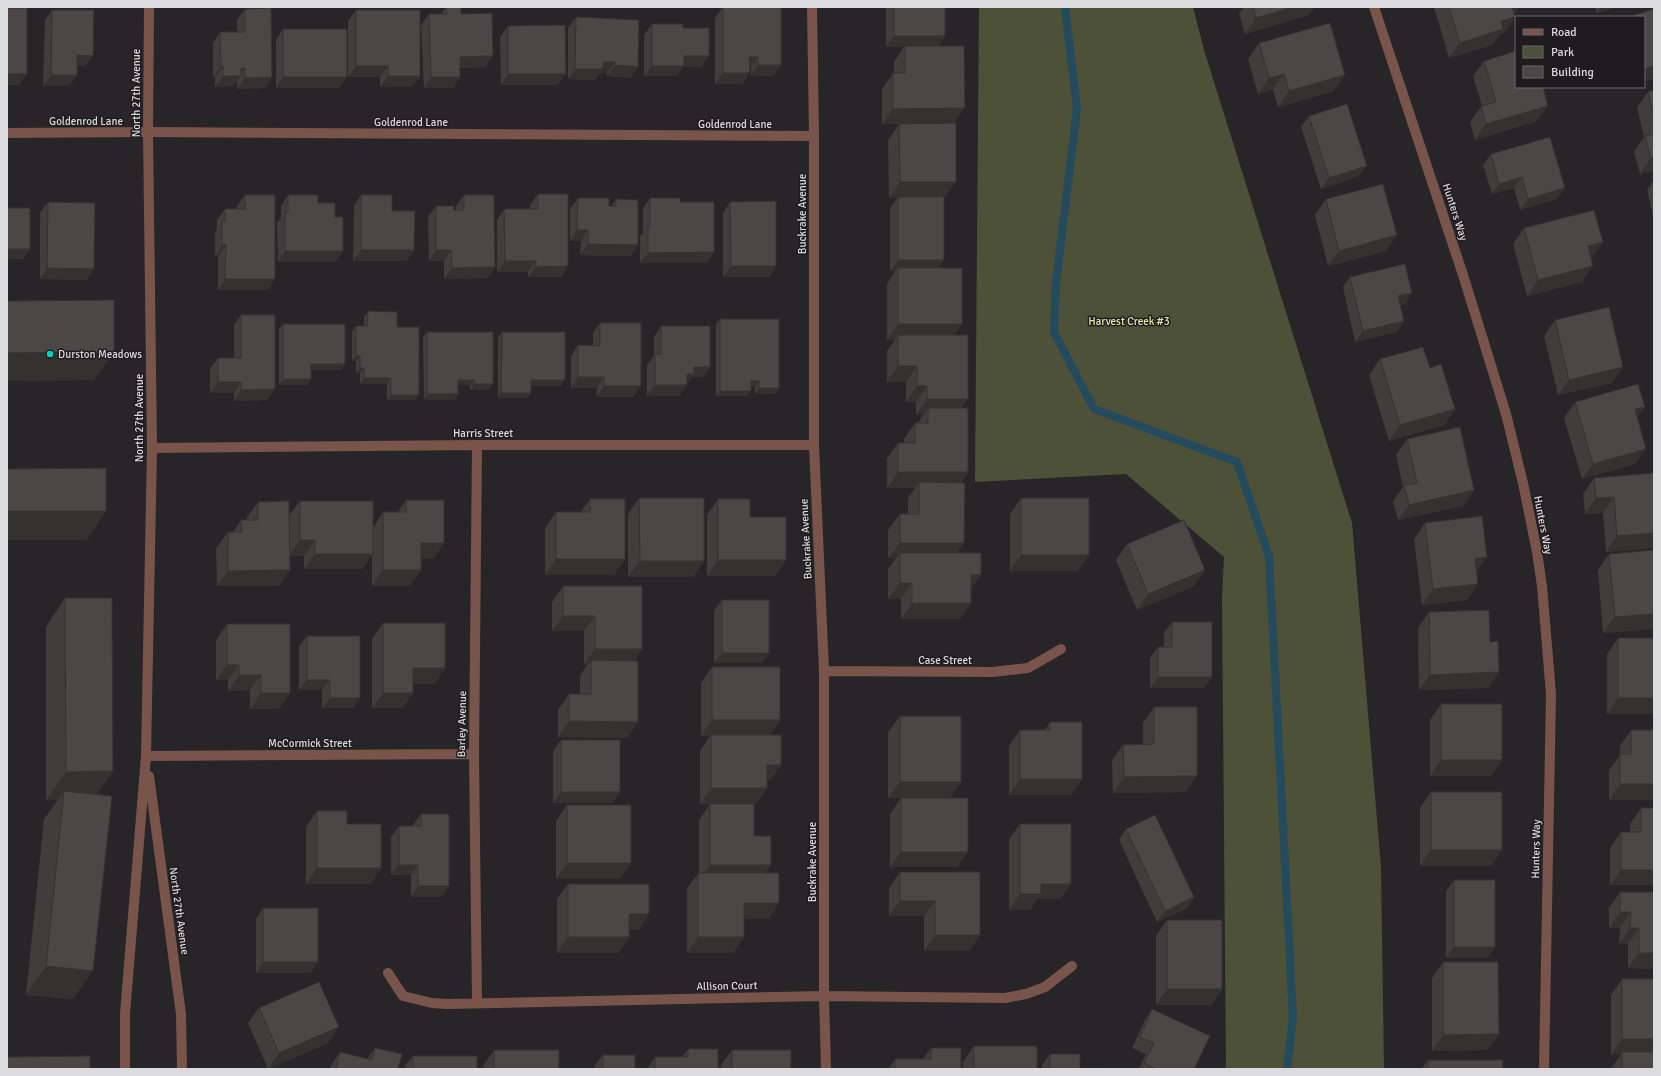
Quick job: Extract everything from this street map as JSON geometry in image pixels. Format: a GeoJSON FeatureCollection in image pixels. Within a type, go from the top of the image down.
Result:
{"type":"FeatureCollection","features":[{"type":"Feature","properties":{"kind":"street","name":"North 27th Avenue"},"geometry":{"type":"LineString","coordinates":[[125,1069],[125,1014],[146,756],[152,448],[148,132],[149,7]]}},
{"type":"Feature","properties":{"kind":"street","name":"Buckrake Avenue"},"geometry":{"type":"LineString","coordinates":[[812,7],[814,136],[814,445],[824,671],[824,996],[826,1069]]}},
{"type":"Feature","properties":{"kind":"street","name":"Hunters Way"},"geometry":{"type":"LineString","coordinates":[[1374,7],[1464,278],[1506,414],[1523,483],[1537,552],[1542,586],[1551,694],[1544,1069]]}},
{"type":"Feature","properties":{"kind":"street","name":"Goldenrod Lane"},"geometry":{"type":"LineString","coordinates":[[7,133],[148,132],[814,136]]}},
{"type":"Feature","properties":{"kind":"street","name":"Harris Street"},"geometry":{"type":"LineString","coordinates":[[152,448],[477,445],[814,445]]}},
{"type":"Feature","properties":{"kind":"street","name":"Barley Avenue"},"geometry":{"type":"LineString","coordinates":[[477,445],[474,754],[477,1003]]}},
{"type":"Feature","properties":{"kind":"street","name":"Case Street"},"geometry":{"type":"LineString","coordinates":[[824,671],[992,672],[1028,668],[1061,649]]}},
{"type":"Feature","properties":{"kind":"street","name":"McCormick Street"},"geometry":{"type":"LineString","coordinates":[[146,756],[474,754]]}},
{"type":"Feature","properties":{"kind":"street","name":"North 27th Avenue"},"geometry":{"type":"LineString","coordinates":[[146,756],[181,1014],[182,1069]]}},
{"type":"Feature","properties":{"kind":"street","name":"Allison Court"},"geometry":{"type":"LineString","coordinates":[[388,973],[403,996],[432,1003],[447,1004],[824,996],[1005,998],[1026,994],[1045,987],[1072,966]]}},
{"type":"Feature","properties":{"kind":"green space","name":"Harvest Creek #3"},"geometry":{"type":"Polygon","coordinates":[[[979,7],[1193,7],[1204,50],[1352,523],[1381,867],[1384,1069],[1226,1069],[1222,598],[1224,557],[1126,474],[975,482],[979,7]]]}},
{"type":"Feature","properties":{"kind":"building"},"geometry":{"type":"Polygon","coordinates":[[[446,7],[461,7],[461,14],[492,13],[493,56],[460,57],[460,77],[431,77],[429,14],[447,14],[446,7]]]}},
{"type":"Feature","properties":{"kind":"building"},"geometry":{"type":"Polygon","coordinates":[[[723,7],[781,7],[781,65],[758,65],[758,57],[749,57],[750,73],[723,73],[723,7]]]}},
{"type":"Feature","properties":{"kind":"building"},"geometry":{"type":"Polygon","coordinates":[[[894,7],[945,7],[945,36],[894,36],[894,7]]]}},
{"type":"Feature","properties":{"kind":"building"},"geometry":{"type":"Polygon","coordinates":[[[1253,7],[1293,7],[1256,18],[1253,7]]]}},
{"type":"Feature","properties":{"kind":"building"},"geometry":{"type":"Polygon","coordinates":[[[1449,7],[1512,7],[1515,17],[1501,21],[1503,29],[1460,43],[1449,7]]]}},
{"type":"Feature","properties":{"kind":"building"},"geometry":{"type":"Polygon","coordinates":[[[7,8],[27,8],[27,74],[7,74],[7,8]]]}},
{"type":"Feature","properties":{"kind":"building"},"geometry":{"type":"Polygon","coordinates":[[[271,8],[272,77],[245,78],[245,68],[241,68],[241,76],[223,76],[223,66],[221,66],[220,32],[245,32],[245,9],[271,8]]]}},
{"type":"Feature","properties":{"kind":"building"},"geometry":{"type":"Polygon","coordinates":[[[1654,9],[1654,66],[1645,69],[1645,16],[1631,16],[1654,9]]]}},
{"type":"Feature","properties":{"kind":"building"},"geometry":{"type":"Polygon","coordinates":[[[52,10],[94,10],[93,56],[77,55],[77,75],[51,75],[52,10]]]}},
{"type":"Feature","properties":{"kind":"building"},"geometry":{"type":"Polygon","coordinates":[[[356,10],[420,10],[420,76],[388,76],[388,66],[356,66],[356,10]]]}},
{"type":"Feature","properties":{"kind":"building"},"geometry":{"type":"Polygon","coordinates":[[[576,17],[639,20],[638,67],[615,65],[615,62],[603,62],[603,69],[575,69],[576,17]]]}},
{"type":"Feature","properties":{"kind":"building"},"geometry":{"type":"Polygon","coordinates":[[[1330,23],[1345,75],[1289,91],[1284,74],[1269,78],[1259,43],[1330,23]]]}},
{"type":"Feature","properties":{"kind":"building"},"geometry":{"type":"Polygon","coordinates":[[[652,24],[683,24],[683,28],[709,28],[709,56],[684,56],[684,66],[652,66],[652,24]]]}},
{"type":"Feature","properties":{"kind":"building"},"geometry":{"type":"Polygon","coordinates":[[[565,25],[566,74],[508,74],[508,26],[565,25]]]}},
{"type":"Feature","properties":{"kind":"building"},"geometry":{"type":"Polygon","coordinates":[[[283,29],[347,29],[347,77],[283,77],[283,29]]]}},
{"type":"Feature","properties":{"kind":"building"},"geometry":{"type":"Polygon","coordinates":[[[905,46],[964,46],[965,108],[893,109],[893,73],[905,73],[905,46]]]}},
{"type":"Feature","properties":{"kind":"building"},"geometry":{"type":"Polygon","coordinates":[[[1515,51],[1515,88],[1543,88],[1548,106],[1486,124],[1481,106],[1496,102],[1484,61],[1515,51]]]}},
{"type":"Feature","properties":{"kind":"building"},"geometry":{"type":"Polygon","coordinates":[[[1654,90],[1654,117],[1648,92],[1654,90]]]}},
{"type":"Feature","properties":{"kind":"building"},"geometry":{"type":"Polygon","coordinates":[[[1347,104],[1367,166],[1329,178],[1309,116],[1347,104]]]}},
{"type":"Feature","properties":{"kind":"building"},"geometry":{"type":"Polygon","coordinates":[[[956,123],[956,182],[900,182],[899,124],[956,123]]]}},
{"type":"Feature","properties":{"kind":"building"},"geometry":{"type":"Polygon","coordinates":[[[1654,134],[1654,158],[1651,158],[1645,136],[1654,134]]]}},
{"type":"Feature","properties":{"kind":"building"},"geometry":{"type":"Polygon","coordinates":[[[1550,137],[1565,188],[1528,199],[1522,177],[1499,184],[1491,154],[1550,137]]]}},
{"type":"Feature","properties":{"kind":"building"},"geometry":{"type":"Polygon","coordinates":[[[1383,184],[1397,235],[1339,251],[1326,199],[1383,184]]]}},
{"type":"Feature","properties":{"kind":"building"},"geometry":{"type":"Polygon","coordinates":[[[538,194],[568,194],[568,266],[536,267],[536,261],[505,261],[504,209],[538,209],[538,194]]]}},
{"type":"Feature","properties":{"kind":"building"},"geometry":{"type":"Polygon","coordinates":[[[245,195],[275,195],[275,279],[225,279],[226,245],[222,245],[222,221],[225,221],[225,209],[245,209],[245,195]]]}},
{"type":"Feature","properties":{"kind":"building"},"geometry":{"type":"Polygon","coordinates":[[[288,195],[318,195],[318,203],[335,203],[335,217],[343,217],[343,251],[285,251],[285,212],[288,212],[288,195]]]}},
{"type":"Feature","properties":{"kind":"building"},"geometry":{"type":"Polygon","coordinates":[[[361,195],[392,195],[392,211],[415,211],[414,250],[361,250],[361,195]]]}},
{"type":"Feature","properties":{"kind":"building"},"geometry":{"type":"Polygon","coordinates":[[[464,195],[494,195],[495,267],[452,268],[451,250],[436,250],[436,206],[454,206],[454,210],[464,210],[464,195]]]}},
{"type":"Feature","properties":{"kind":"building"},"geometry":{"type":"Polygon","coordinates":[[[898,197],[944,197],[944,260],[898,260],[898,197]]]}},
{"type":"Feature","properties":{"kind":"building"},"geometry":{"type":"Polygon","coordinates":[[[578,198],[609,198],[609,206],[616,206],[616,199],[638,200],[638,245],[588,244],[588,230],[577,230],[578,198]]]}},
{"type":"Feature","properties":{"kind":"building"},"geometry":{"type":"Polygon","coordinates":[[[650,198],[680,198],[680,202],[714,202],[714,252],[648,253],[650,198]]]}},
{"type":"Feature","properties":{"kind":"building"},"geometry":{"type":"Polygon","coordinates":[[[776,201],[776,266],[731,266],[730,202],[776,201]]]}},
{"type":"Feature","properties":{"kind":"building"},"geometry":{"type":"Polygon","coordinates":[[[48,202],[95,203],[94,269],[47,268],[48,202]]]}},
{"type":"Feature","properties":{"kind":"building"},"geometry":{"type":"Polygon","coordinates":[[[7,208],[30,208],[30,249],[7,249],[7,208]]]}},
{"type":"Feature","properties":{"kind":"building"},"geometry":{"type":"Polygon","coordinates":[[[1594,210],[1603,242],[1588,246],[1593,266],[1538,280],[1524,228],[1594,210]]]}},
{"type":"Feature","properties":{"kind":"building"},"geometry":{"type":"Polygon","coordinates":[[[1405,264],[1412,293],[1398,296],[1404,321],[1363,331],[1350,277],[1405,264]]]}},
{"type":"Feature","properties":{"kind":"building"},"geometry":{"type":"Polygon","coordinates":[[[898,268],[962,268],[962,324],[898,324],[898,268]]]}},
{"type":"Feature","properties":{"kind":"building"},"geometry":{"type":"Polygon","coordinates":[[[114,300],[114,352],[7,353],[7,301],[114,300]]]}},
{"type":"Feature","properties":{"kind":"building"},"geometry":{"type":"Polygon","coordinates":[[[1609,307],[1623,367],[1569,380],[1555,320],[1609,307]]]}},
{"type":"Feature","properties":{"kind":"building"},"geometry":{"type":"Polygon","coordinates":[[[368,311],[397,312],[397,327],[419,327],[419,395],[391,395],[391,378],[364,378],[364,368],[360,368],[360,356],[356,356],[356,326],[367,326],[368,311]]]}},
{"type":"Feature","properties":{"kind":"building"},"geometry":{"type":"Polygon","coordinates":[[[241,315],[275,315],[275,389],[241,390],[241,382],[218,382],[218,358],[241,358],[241,315]]]}},
{"type":"Feature","properties":{"kind":"building"},"geometry":{"type":"Polygon","coordinates":[[[720,319],[779,319],[779,388],[759,388],[759,381],[751,381],[751,391],[720,391],[720,319]]]}},
{"type":"Feature","properties":{"kind":"building"},"geometry":{"type":"Polygon","coordinates":[[[600,323],[641,323],[641,386],[604,386],[604,377],[578,377],[578,345],[600,346],[600,323]]]}},
{"type":"Feature","properties":{"kind":"building"},"geometry":{"type":"Polygon","coordinates":[[[283,324],[345,324],[345,364],[311,364],[311,379],[283,379],[283,324]]]}},
{"type":"Feature","properties":{"kind":"building"},"geometry":{"type":"Polygon","coordinates":[[[661,326],[710,326],[710,367],[694,367],[694,374],[687,374],[687,385],[655,385],[655,354],[661,354],[661,326]]]}},
{"type":"Feature","properties":{"kind":"building"},"geometry":{"type":"Polygon","coordinates":[[[427,332],[493,332],[493,384],[474,384],[474,380],[458,380],[458,394],[427,394],[427,332]]]}},
{"type":"Feature","properties":{"kind":"building"},"geometry":{"type":"Polygon","coordinates":[[[502,332],[565,332],[565,380],[531,380],[531,393],[501,393],[502,332]]]}},
{"type":"Feature","properties":{"kind":"building"},"geometry":{"type":"Polygon","coordinates":[[[898,335],[968,335],[968,399],[927,399],[927,386],[917,386],[917,366],[898,366],[898,335]]]}},
{"type":"Feature","properties":{"kind":"building"},"geometry":{"type":"Polygon","coordinates":[[[1423,347],[1430,368],[1441,364],[1455,409],[1400,425],[1380,359],[1423,347]]]}},
{"type":"Feature","properties":{"kind":"building"},"geometry":{"type":"Polygon","coordinates":[[[1638,384],[1645,407],[1635,409],[1646,449],[1593,464],[1575,402],[1638,384]]]}},
{"type":"Feature","properties":{"kind":"building"},"geometry":{"type":"Polygon","coordinates":[[[928,408],[968,408],[968,472],[898,472],[898,443],[915,443],[915,423],[928,423],[928,408]]]}},
{"type":"Feature","properties":{"kind":"building"},"geometry":{"type":"Polygon","coordinates":[[[1460,427],[1474,490],[1409,505],[1404,485],[1417,483],[1407,439],[1460,427]]]}},
{"type":"Feature","properties":{"kind":"building"},"geometry":{"type":"Polygon","coordinates":[[[106,468],[106,511],[7,511],[7,469],[106,468]]]}},
{"type":"Feature","properties":{"kind":"building"},"geometry":{"type":"Polygon","coordinates":[[[1654,473],[1654,533],[1617,536],[1614,497],[1596,498],[1594,478],[1654,473]]]}},
{"type":"Feature","properties":{"kind":"building"},"geometry":{"type":"Polygon","coordinates":[[[919,482],[965,483],[964,543],[900,543],[900,514],[919,514],[919,482]]]}},
{"type":"Feature","properties":{"kind":"building"},"geometry":{"type":"Polygon","coordinates":[[[639,498],[704,498],[704,561],[640,561],[639,498]]]}},
{"type":"Feature","properties":{"kind":"building"},"geometry":{"type":"Polygon","coordinates":[[[1021,498],[1089,498],[1089,555],[1021,555],[1021,498]]]}},
{"type":"Feature","properties":{"kind":"building"},"geometry":{"type":"Polygon","coordinates":[[[590,499],[625,499],[625,559],[556,559],[556,512],[590,512],[590,499]]]}},
{"type":"Feature","properties":{"kind":"building"},"geometry":{"type":"Polygon","coordinates":[[[718,499],[750,499],[750,517],[786,517],[786,560],[718,560],[718,499]]]}},
{"type":"Feature","properties":{"kind":"building"},"geometry":{"type":"Polygon","coordinates":[[[406,500],[444,500],[444,543],[421,543],[421,570],[383,570],[383,512],[406,512],[406,500]]]}},
{"type":"Feature","properties":{"kind":"building"},"geometry":{"type":"Polygon","coordinates":[[[289,501],[290,570],[228,571],[228,532],[242,532],[241,520],[258,520],[258,502],[289,501]]]}},
{"type":"Feature","properties":{"kind":"building"},"geometry":{"type":"Polygon","coordinates":[[[300,501],[373,501],[373,554],[315,554],[315,540],[300,540],[300,501]]]}},
{"type":"Feature","properties":{"kind":"building"},"geometry":{"type":"Polygon","coordinates":[[[1482,516],[1487,557],[1475,559],[1478,584],[1433,589],[1425,523],[1482,516]]]}},
{"type":"Feature","properties":{"kind":"building"},"geometry":{"type":"Polygon","coordinates":[[[1184,520],[1205,570],[1148,594],[1127,544],[1184,520]]]}},
{"type":"Feature","properties":{"kind":"building"},"geometry":{"type":"Polygon","coordinates":[[[1654,550],[1654,614],[1615,617],[1609,554],[1654,550]]]}},
{"type":"Feature","properties":{"kind":"building"},"geometry":{"type":"Polygon","coordinates":[[[900,553],[981,553],[981,575],[971,575],[971,603],[912,603],[912,583],[900,583],[900,553]]]}},
{"type":"Feature","properties":{"kind":"building"},"geometry":{"type":"Polygon","coordinates":[[[563,586],[642,586],[642,649],[595,649],[595,616],[563,616],[563,586]]]}},
{"type":"Feature","properties":{"kind":"building"},"geometry":{"type":"Polygon","coordinates":[[[65,598],[112,598],[113,771],[66,772],[65,598]]]}},
{"type":"Feature","properties":{"kind":"building"},"geometry":{"type":"Polygon","coordinates":[[[722,600],[769,600],[769,653],[722,653],[722,600]]]}},
{"type":"Feature","properties":{"kind":"building"},"geometry":{"type":"Polygon","coordinates":[[[1489,610],[1490,642],[1498,641],[1499,672],[1430,675],[1429,612],[1489,610]]]}},
{"type":"Feature","properties":{"kind":"building"},"geometry":{"type":"Polygon","coordinates":[[[1172,622],[1212,622],[1212,677],[1158,677],[1158,647],[1172,647],[1172,622]]]}},
{"type":"Feature","properties":{"kind":"building"},"geometry":{"type":"Polygon","coordinates":[[[383,623],[445,623],[445,668],[413,668],[413,693],[383,693],[383,623]]]}},
{"type":"Feature","properties":{"kind":"building"},"geometry":{"type":"Polygon","coordinates":[[[227,624],[290,624],[290,693],[261,693],[261,675],[239,675],[239,665],[227,665],[227,624]]]}},
{"type":"Feature","properties":{"kind":"building"},"geometry":{"type":"Polygon","coordinates":[[[307,636],[360,636],[360,698],[330,698],[330,680],[307,680],[307,636]]]}},
{"type":"Feature","properties":{"kind":"building"},"geometry":{"type":"Polygon","coordinates":[[[1618,638],[1654,638],[1654,698],[1618,698],[1618,638]]]}},
{"type":"Feature","properties":{"kind":"building"},"geometry":{"type":"Polygon","coordinates":[[[591,660],[638,661],[638,722],[569,721],[569,694],[591,694],[591,660]]]}},
{"type":"Feature","properties":{"kind":"building"},"geometry":{"type":"Polygon","coordinates":[[[712,667],[780,667],[780,720],[712,720],[712,667]]]}},
{"type":"Feature","properties":{"kind":"building"},"geometry":{"type":"Polygon","coordinates":[[[1441,704],[1502,704],[1502,760],[1441,760],[1441,704]]]}},
{"type":"Feature","properties":{"kind":"building"},"geometry":{"type":"Polygon","coordinates":[[[1154,707],[1197,707],[1197,776],[1124,777],[1123,745],[1154,744],[1154,707]]]}},
{"type":"Feature","properties":{"kind":"building"},"geometry":{"type":"Polygon","coordinates":[[[900,716],[961,716],[961,782],[900,782],[900,716]]]}},
{"type":"Feature","properties":{"kind":"building"},"geometry":{"type":"Polygon","coordinates":[[[1050,722],[1082,722],[1082,779],[1020,779],[1020,730],[1050,730],[1050,722]]]}},
{"type":"Feature","properties":{"kind":"building"},"geometry":{"type":"Polygon","coordinates":[[[1631,730],[1654,730],[1654,784],[1620,784],[1620,754],[1631,754],[1631,730]]]}},
{"type":"Feature","properties":{"kind":"building"},"geometry":{"type":"Polygon","coordinates":[[[711,735],[781,735],[781,765],[767,765],[767,788],[711,788],[711,735]]]}},
{"type":"Feature","properties":{"kind":"building"},"geometry":{"type":"Polygon","coordinates":[[[561,740],[620,740],[620,792],[561,792],[561,740]]]}},
{"type":"Feature","properties":{"kind":"building"},"geometry":{"type":"Polygon","coordinates":[[[64,791],[112,796],[93,971],[46,966],[64,791]]]}},
{"type":"Feature","properties":{"kind":"building"},"geometry":{"type":"Polygon","coordinates":[[[1431,792],[1502,792],[1502,850],[1431,850],[1431,792]]]}},
{"type":"Feature","properties":{"kind":"building"},"geometry":{"type":"Polygon","coordinates":[[[901,798],[968,798],[968,852],[901,852],[901,798]]]}},
{"type":"Feature","properties":{"kind":"building"},"geometry":{"type":"Polygon","coordinates":[[[710,804],[754,804],[754,836],[771,836],[771,865],[710,865],[710,804]]]}},
{"type":"Feature","properties":{"kind":"building"},"geometry":{"type":"Polygon","coordinates":[[[567,805],[631,805],[631,863],[567,863],[567,805]]]}},
{"type":"Feature","properties":{"kind":"building"},"geometry":{"type":"Polygon","coordinates":[[[1641,808],[1654,808],[1654,870],[1621,870],[1621,832],[1641,832],[1641,808]]]}},
{"type":"Feature","properties":{"kind":"building"},"geometry":{"type":"Polygon","coordinates":[[[317,811],[347,811],[347,824],[381,824],[381,868],[317,868],[317,811]]]}},
{"type":"Feature","properties":{"kind":"building"},"geometry":{"type":"Polygon","coordinates":[[[421,814],[449,814],[449,886],[418,886],[418,865],[399,865],[399,826],[421,826],[421,814]]]}},
{"type":"Feature","properties":{"kind":"building"},"geometry":{"type":"Polygon","coordinates":[[[1155,815],[1194,897],[1165,911],[1126,829],[1155,815]]]}},
{"type":"Feature","properties":{"kind":"building"},"geometry":{"type":"Polygon","coordinates":[[[1020,824],[1071,824],[1071,884],[1041,884],[1041,894],[1020,894],[1020,824]]]}},
{"type":"Feature","properties":{"kind":"building"},"geometry":{"type":"Polygon","coordinates":[[[900,872],[980,872],[980,935],[935,935],[935,901],[900,901],[900,872]]]}},
{"type":"Feature","properties":{"kind":"building"},"geometry":{"type":"Polygon","coordinates":[[[698,873],[779,873],[779,903],[744,903],[744,937],[698,937],[698,873]]]}},
{"type":"Feature","properties":{"kind":"building"},"geometry":{"type":"Polygon","coordinates":[[[1454,880],[1495,880],[1495,947],[1454,947],[1454,880]]]}},
{"type":"Feature","properties":{"kind":"building"},"geometry":{"type":"Polygon","coordinates":[[[568,884],[649,884],[649,914],[629,914],[629,937],[568,937],[568,884]]]}},
{"type":"Feature","properties":{"kind":"building"},"geometry":{"type":"Polygon","coordinates":[[[1620,892],[1654,892],[1654,953],[1639,953],[1639,928],[1630,928],[1631,912],[1620,912],[1620,892]]]}},
{"type":"Feature","properties":{"kind":"building"},"geometry":{"type":"Polygon","coordinates":[[[263,908],[318,908],[318,962],[263,962],[263,908]]]}},
{"type":"Feature","properties":{"kind":"building"},"geometry":{"type":"Polygon","coordinates":[[[1167,920],[1222,920],[1222,989],[1167,989],[1167,920]]]}},
{"type":"Feature","properties":{"kind":"building"},"geometry":{"type":"Polygon","coordinates":[[[1443,962],[1498,962],[1499,1034],[1443,1035],[1443,962]]]}},
{"type":"Feature","properties":{"kind":"building"},"geometry":{"type":"Polygon","coordinates":[[[1622,979],[1654,979],[1654,1039],[1622,1039],[1622,979]]]}},
{"type":"Feature","properties":{"kind":"building"},"geometry":{"type":"Polygon","coordinates":[[[319,982],[339,1027],[279,1053],[259,1008],[319,982]]]}},
{"type":"Feature","properties":{"kind":"building"},"geometry":{"type":"Polygon","coordinates":[[[1152,1009],[1210,1036],[1194,1069],[1156,1069],[1144,1063],[1154,1043],[1140,1037],[1152,1009]]]}},
{"type":"Feature","properties":{"kind":"building"},"geometry":{"type":"Polygon","coordinates":[[[974,1046],[1037,1046],[1037,1069],[974,1069],[974,1046]]]}},
{"type":"Feature","properties":{"kind":"building"},"geometry":{"type":"Polygon","coordinates":[[[375,1048],[402,1054],[398,1069],[336,1069],[340,1052],[372,1060],[375,1048]]]}},
{"type":"Feature","properties":{"kind":"building"},"geometry":{"type":"Polygon","coordinates":[[[931,1048],[961,1048],[961,1069],[895,1069],[895,1059],[931,1059],[931,1048]]]}},
{"type":"Feature","properties":{"kind":"building"},"geometry":{"type":"Polygon","coordinates":[[[688,1049],[718,1049],[718,1069],[655,1069],[655,1057],[688,1057],[688,1049]]]}},
{"type":"Feature","properties":{"kind":"building"},"geometry":{"type":"Polygon","coordinates":[[[494,1050],[559,1050],[559,1069],[494,1069],[494,1050]]]}},
{"type":"Feature","properties":{"kind":"building"},"geometry":{"type":"Polygon","coordinates":[[[732,1050],[791,1050],[791,1069],[732,1069],[732,1050]]]}},
{"type":"Feature","properties":{"kind":"building"},"geometry":{"type":"Polygon","coordinates":[[[1622,1052],[1654,1052],[1654,1069],[1622,1069],[1622,1052]]]}},
{"type":"Feature","properties":{"kind":"building"},"geometry":{"type":"Polygon","coordinates":[[[1050,1054],[1080,1054],[1080,1068],[1104,1069],[1050,1069],[1050,1054]]]}},
{"type":"Feature","properties":{"kind":"building"},"geometry":{"type":"Polygon","coordinates":[[[603,1055],[635,1055],[635,1069],[603,1069],[603,1055]]]}},
{"type":"Feature","properties":{"kind":"building"},"geometry":{"type":"Polygon","coordinates":[[[90,1056],[90,1069],[7,1069],[7,1057],[90,1056]]]}},
{"type":"Feature","properties":{"kind":"building"},"geometry":{"type":"Polygon","coordinates":[[[413,1056],[477,1056],[477,1069],[413,1069],[413,1056]]]}},
{"type":"Feature","properties":{"kind":"building"},"geometry":{"type":"Polygon","coordinates":[[[1428,1060],[1503,1060],[1503,1069],[1428,1069],[1428,1060]]]}},
{"type":"Feature","properties":{"kind":"waterway"},"geometry":{"type":"LineString","coordinates":[[1065,7],[1077,109],[1056,283],[1054,332],[1094,409],[1237,462],[1269,556],[1293,1018],[1287,1069]]}},
{"type":"Feature","properties":{"kind":"place","name":"Durston Meadows"},"geometry":{"type":"Point","coordinates":[50,354]}}]}
